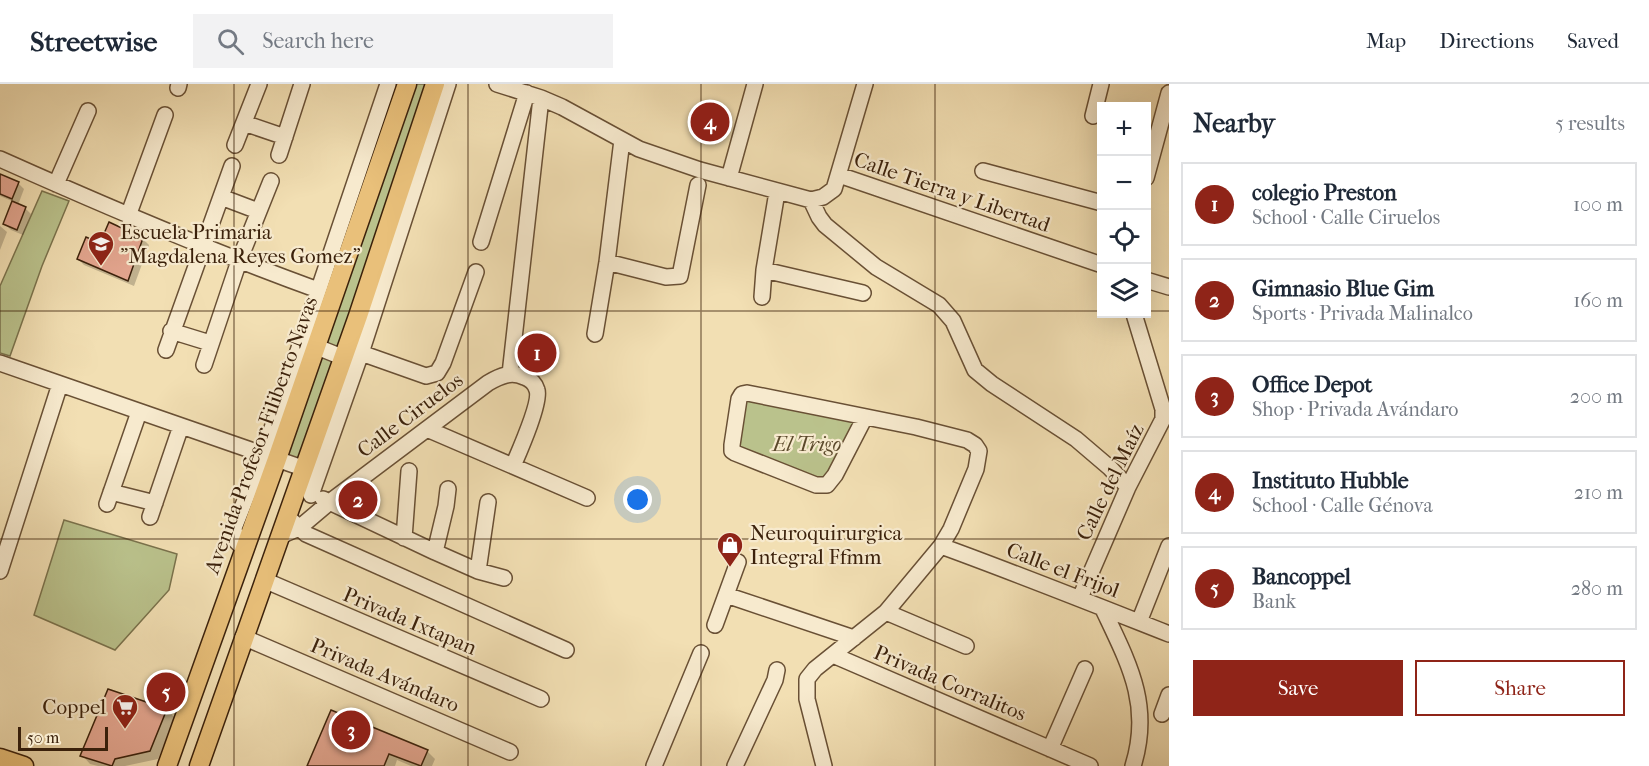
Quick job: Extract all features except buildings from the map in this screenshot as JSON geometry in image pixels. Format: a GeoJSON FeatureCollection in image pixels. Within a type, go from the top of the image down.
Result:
{"type":"FeatureCollection","features":[{"type":"Feature","properties":{"kind":"main road","name":"Avenida Profesor Filiberto Navas"},"geometry":{"type":"LineString","coordinates":[[167,766],[244,549],[270,457],[317,347],[407,84]]}},
{"type":"Feature","properties":{"kind":"main road"},"geometry":{"type":"LineString","coordinates":[[200,766],[280,536],[293,522],[304,492],[342,357],[362,305],[435,84]]}},
{"type":"Feature","properties":{"kind":"main road"},"geometry":{"type":"LineString","coordinates":[[0,758],[24,766]]}},
{"type":"Feature","properties":{"kind":"street"},"geometry":{"type":"LineString","coordinates":[[235,145],[259,84]]}},
{"type":"Feature","properties":{"kind":"street"},"geometry":{"type":"LineString","coordinates":[[279,156],[302,84]]}},
{"type":"Feature","properties":{"kind":"street"},"geometry":{"type":"LineString","coordinates":[[270,457],[318,291],[388,84]]}},
{"type":"Feature","properties":{"kind":"street"},"geometry":{"type":"LineString","coordinates":[[0,363],[311,471],[362,353],[448,84]]}},
{"type":"Feature","properties":{"kind":"street"},"geometry":{"type":"LineString","coordinates":[[496,84],[534,95],[639,149],[811,201],[825,225],[861,255],[948,313],[975,370],[992,384],[1076,439],[1128,487]]}},
{"type":"Feature","properties":{"kind":"street"},"geometry":{"type":"LineString","coordinates":[[729,178],[755,84]]}},
{"type":"Feature","properties":{"kind":"street"},"geometry":{"type":"LineString","coordinates":[[839,175],[865,84]]}},
{"type":"Feature","properties":{"kind":"street"},"geometry":{"type":"LineString","coordinates":[[1093,116],[1101,84]]}},
{"type":"Feature","properties":{"kind":"street"},"geometry":{"type":"LineString","coordinates":[[1151,160],[1169,93]]}},
{"type":"Feature","properties":{"kind":"street"},"geometry":{"type":"LineString","coordinates":[[481,242],[534,95]]}},
{"type":"Feature","properties":{"kind":"street"},"geometry":{"type":"LineString","coordinates":[[513,466],[536,405],[538,392],[534,383],[527,378],[510,374],[534,95]]}},
{"type":"Feature","properties":{"kind":"street"},"geometry":{"type":"LineString","coordinates":[[56,184],[88,111]]}},
{"type":"Feature","properties":{"kind":"street"},"geometry":{"type":"LineString","coordinates":[[128,216],[165,115]]}},
{"type":"Feature","properties":{"kind":"street"},"geometry":{"type":"LineString","coordinates":[[244,123],[285,137]]}},
{"type":"Feature","properties":{"kind":"street"},"geometry":{"type":"LineString","coordinates":[[595,334],[607,262],[622,140]]}},
{"type":"Feature","properties":{"kind":"street"},"geometry":{"type":"LineString","coordinates":[[0,159],[128,216],[318,291]]}},
{"type":"Feature","properties":{"kind":"street"},"geometry":{"type":"LineString","coordinates":[[166,350],[232,166]]}},
{"type":"Feature","properties":{"kind":"street"},"geometry":{"type":"LineString","coordinates":[[983,171],[1097,202]]}},
{"type":"Feature","properties":{"kind":"street","name":"Calle Tierra y Libertad"},"geometry":{"type":"LineString","coordinates":[[811,201],[828,195],[834,189],[839,175],[1098,264]]}},
{"type":"Feature","properties":{"kind":"street"},"geometry":{"type":"LineString","coordinates":[[204,365],[239,261],[271,181]]}},
{"type":"Feature","properties":{"kind":"street"},"geometry":{"type":"LineString","coordinates":[[607,262],[666,277],[680,276],[698,185]]}},
{"type":"Feature","properties":{"kind":"street"},"geometry":{"type":"LineString","coordinates":[[762,297],[764,270],[777,192]]}},
{"type":"Feature","properties":{"kind":"street"},"geometry":{"type":"LineString","coordinates":[[221,197],[258,211]]}},
{"type":"Feature","properties":{"kind":"street"},"geometry":{"type":"LineString","coordinates":[[764,270],[863,293]]}},
{"type":"Feature","properties":{"kind":"street"},"geometry":{"type":"LineString","coordinates":[[362,353],[426,376],[437,372],[443,363],[476,272]]}},
{"type":"Feature","properties":{"kind":"street"},"geometry":{"type":"LineString","coordinates":[[1151,282],[1169,287]]}},
{"type":"Feature","properties":{"kind":"street","name":"Calle del Maíz"},"geometry":{"type":"LineString","coordinates":[[1080,598],[1128,487],[1161,426],[1166,410],[1135,318]]}},
{"type":"Feature","properties":{"kind":"street"},"geometry":{"type":"LineString","coordinates":[[171,331],[210,343]]}},
{"type":"Feature","properties":{"kind":"street"},"geometry":{"type":"LineString","coordinates":[[317,347],[342,357]]}},
{"type":"Feature","properties":{"kind":"street","name":"Calle Ciruelos"},"geometry":{"type":"LineString","coordinates":[[293,522],[331,501],[488,383],[502,375],[510,374]]}},
{"type":"Feature","properties":{"kind":"street"},"geometry":{"type":"LineString","coordinates":[[2,561],[60,384]]}},
{"type":"Feature","properties":{"kind":"street"},"geometry":{"type":"LineString","coordinates":[[822,764],[807,699],[807,679],[815,669],[886,612],[941,546],[951,529],[976,469],[979,451],[975,445],[961,438],[916,427],[753,393],[742,394],[739,399],[732,449],[735,453],[816,485],[827,485],[835,475],[865,417]]}},
{"type":"Feature","properties":{"kind":"street"},"geometry":{"type":"LineString","coordinates":[[139,412],[109,498],[152,510],[181,426]]}},
{"type":"Feature","properties":{"kind":"street"},"geometry":{"type":"LineString","coordinates":[[427,429],[587,498]]}},
{"type":"Feature","properties":{"kind":"street"},"geometry":{"type":"LineString","coordinates":[[404,538],[409,471]]}},
{"type":"Feature","properties":{"kind":"street"},"geometry":{"type":"LineString","coordinates":[[435,552],[448,489]]}},
{"type":"Feature","properties":{"kind":"street"},"geometry":{"type":"LineString","coordinates":[[304,492],[331,501],[404,538],[478,571],[504,578]]}},
{"type":"Feature","properties":{"kind":"street"},"geometry":{"type":"LineString","coordinates":[[478,571],[488,502]]}},
{"type":"Feature","properties":{"kind":"street"},"geometry":{"type":"LineString","coordinates":[[293,522],[306,534],[566,650]]}},
{"type":"Feature","properties":{"kind":"street","name":"Calle el Frijol"},"geometry":{"type":"LineString","coordinates":[[941,546],[1169,634]]}},
{"type":"Feature","properties":{"kind":"street"},"geometry":{"type":"LineString","coordinates":[[1139,622],[1169,546]]}},
{"type":"Feature","properties":{"kind":"street"},"geometry":{"type":"LineString","coordinates":[[715,625],[738,562]]}},
{"type":"Feature","properties":{"kind":"street","name":"Privada Ixtapan"},"geometry":{"type":"LineString","coordinates":[[264,579],[541,699]]}},
{"type":"Feature","properties":{"kind":"street"},"geometry":{"type":"LineString","coordinates":[[726,595],[854,638]]}},
{"type":"Feature","properties":{"kind":"street"},"geometry":{"type":"LineString","coordinates":[[1103,609],[1137,689],[1141,726],[1140,741],[1132,766]]}},
{"type":"Feature","properties":{"kind":"street"},"geometry":{"type":"LineString","coordinates":[[886,612],[966,646]]}},
{"type":"Feature","properties":{"kind":"street","name":"Privada Avándaro"},"geometry":{"type":"LineString","coordinates":[[243,637],[510,752]]}},
{"type":"Feature","properties":{"kind":"street"},"geometry":{"type":"LineString","coordinates":[[654,766],[701,653]]}},
{"type":"Feature","properties":{"kind":"street","name":"Privada Corralitos"},"geometry":{"type":"LineString","coordinates":[[833,655],[1090,766]]}},
{"type":"Feature","properties":{"kind":"street"},"geometry":{"type":"LineString","coordinates":[[1050,748],[1085,669]]}},
{"type":"Feature","properties":{"kind":"street"},"geometry":{"type":"LineString","coordinates":[[735,766],[775,680],[777,670]]}},
{"type":"Feature","properties":{"kind":"street"},"geometry":{"type":"LineString","coordinates":[[1162,714],[1169,695]]}},
{"type":"Feature","properties":{"kind":"green space"},"geometry":{"type":"Polygon","coordinates":[[[412,84],[431,84],[341,346],[333,347],[324,341],[412,84]]]}},
{"type":"Feature","properties":{"kind":"green space"},"geometry":{"type":"Polygon","coordinates":[[[42,191],[69,201],[42,266],[10,356],[0,353],[0,286],[42,191]]]}},
{"type":"Feature","properties":{"kind":"green space"},"geometry":{"type":"Polygon","coordinates":[[[324,357],[335,361],[302,462],[285,457],[319,359],[324,357]]]}},
{"type":"Feature","properties":{"kind":"green space","name":"El Trigo"},"geometry":{"type":"Polygon","coordinates":[[[740,397],[857,415],[823,486],[732,445],[740,397]]]}},
{"type":"Feature","properties":{"kind":"green space"},"geometry":{"type":"Polygon","coordinates":[[[64,520],[177,554],[169,590],[115,650],[34,615],[64,520]]]}},
{"type":"Feature","properties":{"kind":"place","name":"Instituto Hubble"},"geometry":{"type":"Point","coordinates":[710,122]}},
{"type":"Feature","properties":{"kind":"place","name":"Escuela Primaria \"Magdalena Reyes Gomez\""},"geometry":{"type":"Point","coordinates":[101,267]}},
{"type":"Feature","properties":{"kind":"place","name":"colegio Preston"},"geometry":{"type":"Point","coordinates":[537,353]}},
{"type":"Feature","properties":{"kind":"place","name":"Gimnasio Blue Gim"},"geometry":{"type":"Point","coordinates":[358,500]}},
{"type":"Feature","properties":{"kind":"place","name":"Neuroquirurgica Integral Ffmm"},"geometry":{"type":"Point","coordinates":[730,568]}},
{"type":"Feature","properties":{"kind":"place","name":"Bancoppel"},"geometry":{"type":"Point","coordinates":[166,692]}},
{"type":"Feature","properties":{"kind":"place","name":"Coppel"},"geometry":{"type":"Point","coordinates":[125,730]}},
{"type":"Feature","properties":{"kind":"place","name":"Office Depot"},"geometry":{"type":"Point","coordinates":[351,730]}}]}
